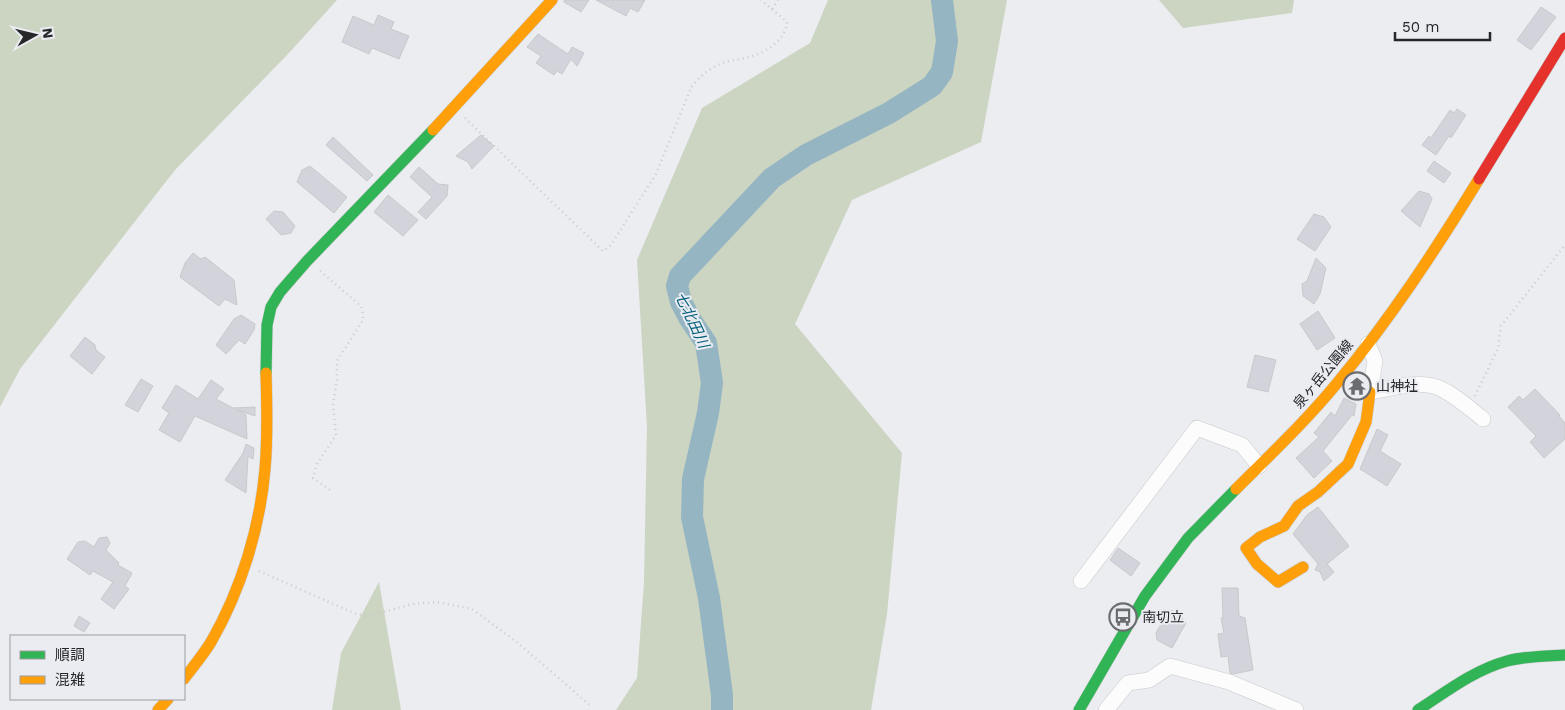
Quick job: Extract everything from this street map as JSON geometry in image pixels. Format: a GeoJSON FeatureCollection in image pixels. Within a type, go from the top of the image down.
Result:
{"type":"FeatureCollection","features":[{"type":"Feature","properties":{"kind":"street"},"geometry":{"type":"LineString","coordinates":[[185,678],[211,643],[235,590],[245,565],[264,487],[266,342],[271,307],[280,292],[307,261],[454,107],[552,0]]}},
{"type":"Feature","properties":{"kind":"street","name":"泉ヶ岳公園線"},"geometry":{"type":"LineString","coordinates":[[1079,710],[1146,596],[1188,538],[1303,422],[1368,344],[1411,285],[1565,38]]}},
{"type":"Feature","properties":{"kind":"street"},"geometry":{"type":"LineString","coordinates":[[1303,567],[1278,582],[1257,564],[1246,548],[1260,537],[1284,526],[1298,506],[1318,492],[1348,464],[1366,422],[1375,361],[1368,344]]}},
{"type":"Feature","properties":{"kind":"street"},"geometry":{"type":"LineString","coordinates":[[1370,392],[1405,386],[1425,385],[1437,387],[1452,395],[1483,419]]}},
{"type":"Feature","properties":{"kind":"street"},"geometry":{"type":"LineString","coordinates":[[1081,581],[1197,428],[1242,445],[1259,466]]}},
{"type":"Feature","properties":{"kind":"street"},"geometry":{"type":"LineString","coordinates":[[1418,710],[1486,668],[1522,658],[1565,655]]}},
{"type":"Feature","properties":{"kind":"street"},"geometry":{"type":"LineString","coordinates":[[1106,710],[1128,682],[1149,680],[1170,666],[1228,682],[1296,710]]}},
{"type":"Feature","properties":{"kind":"street"},"geometry":{"type":"LineString","coordinates":[[158,710],[167,700]]}},
{"type":"Feature","properties":{"kind":"path"},"geometry":{"type":"LineString","coordinates":[[454,107],[603,251],[611,245],[656,174],[691,88],[697,79],[718,64],[751,57],[774,45],[786,31],[787,22],[761,0]]}},
{"type":"Feature","properties":{"kind":"path"},"geometry":{"type":"LineString","coordinates":[[772,9],[778,0]]}},
{"type":"Feature","properties":{"kind":"path"},"geometry":{"type":"LineString","coordinates":[[1469,408],[1498,348],[1501,326],[1565,245]]}},
{"type":"Feature","properties":{"kind":"path"},"geometry":{"type":"LineString","coordinates":[[307,261],[361,306],[363,313],[363,320],[337,361],[337,379],[333,405],[336,435],[317,464],[313,478],[330,490]]}},
{"type":"Feature","properties":{"kind":"path"},"geometry":{"type":"LineString","coordinates":[[245,565],[356,614],[368,616],[413,604],[437,602],[472,609],[518,643],[591,706]]}},
{"type":"Feature","properties":{"kind":"green space"},"geometry":{"type":"Polygon","coordinates":[[[0,0],[337,0],[288,54],[175,170],[20,369],[0,407],[0,0]]]}},
{"type":"Feature","properties":{"kind":"green space"},"geometry":{"type":"Polygon","coordinates":[[[828,0],[1007,0],[981,142],[852,200],[795,324],[902,453],[887,614],[871,710],[616,710],[637,678],[644,582],[647,426],[637,260],[702,108],[810,43],[828,0]]]}},
{"type":"Feature","properties":{"kind":"green space"},"geometry":{"type":"Polygon","coordinates":[[[1159,0],[1294,0],[1292,13],[1183,28],[1159,0]]]}},
{"type":"Feature","properties":{"kind":"green space"},"geometry":{"type":"Polygon","coordinates":[[[379,582],[401,710],[332,710],[341,653],[379,582]]]}},
{"type":"Feature","properties":{"kind":"building"},"geometry":{"type":"Polygon","coordinates":[[[564,0],[589,0],[581,12],[564,2],[564,0]]]}},
{"type":"Feature","properties":{"kind":"building"},"geometry":{"type":"Polygon","coordinates":[[[596,0],[645,0],[638,12],[630,8],[626,16],[596,0]]]}},
{"type":"Feature","properties":{"kind":"building"},"geometry":{"type":"Polygon","coordinates":[[[1541,7],[1556,17],[1531,50],[1517,40],[1541,7]]]}},
{"type":"Feature","properties":{"kind":"building"},"geometry":{"type":"Polygon","coordinates":[[[378,15],[394,22],[391,29],[409,36],[399,59],[372,48],[369,54],[342,42],[353,16],[374,25],[378,15]]]}},
{"type":"Feature","properties":{"kind":"building"},"geometry":{"type":"Polygon","coordinates":[[[538,34],[568,54],[572,47],[584,53],[577,66],[571,59],[562,74],[557,71],[554,75],[536,63],[541,56],[527,47],[538,34]]]}},
{"type":"Feature","properties":{"kind":"building"},"geometry":{"type":"Polygon","coordinates":[[[1457,109],[1466,115],[1451,138],[1449,136],[1436,155],[1422,145],[1429,136],[1431,138],[1450,110],[1454,113],[1457,109]]]}},
{"type":"Feature","properties":{"kind":"building"},"geometry":{"type":"Polygon","coordinates":[[[481,135],[494,146],[472,169],[468,162],[456,156],[481,135]]]}},
{"type":"Feature","properties":{"kind":"building"},"geometry":{"type":"Polygon","coordinates":[[[333,137],[373,175],[367,181],[326,145],[333,137]]]}},
{"type":"Feature","properties":{"kind":"building"},"geometry":{"type":"Polygon","coordinates":[[[1434,161],[1451,173],[1444,183],[1427,171],[1434,161]]]}},
{"type":"Feature","properties":{"kind":"building"},"geometry":{"type":"Polygon","coordinates":[[[310,166],[347,197],[334,213],[297,182],[302,170],[310,166]]]}},
{"type":"Feature","properties":{"kind":"building"},"geometry":{"type":"Polygon","coordinates":[[[419,167],[438,184],[448,185],[447,196],[426,219],[418,212],[432,197],[410,177],[419,167]]]}},
{"type":"Feature","properties":{"kind":"building"},"geometry":{"type":"Polygon","coordinates":[[[1419,191],[1429,194],[1432,199],[1420,227],[1401,211],[1419,191]]]}},
{"type":"Feature","properties":{"kind":"building"},"geometry":{"type":"Polygon","coordinates":[[[388,195],[418,220],[403,236],[374,212],[388,195]]]}},
{"type":"Feature","properties":{"kind":"building"},"geometry":{"type":"Polygon","coordinates":[[[274,211],[283,212],[295,226],[291,233],[281,235],[266,219],[274,211]]]}},
{"type":"Feature","properties":{"kind":"building"},"geometry":{"type":"Polygon","coordinates":[[[1314,214],[1324,217],[1331,227],[1315,251],[1297,239],[1314,214]]]}},
{"type":"Feature","properties":{"kind":"building"},"geometry":{"type":"Polygon","coordinates":[[[193,253],[201,259],[205,257],[234,280],[237,305],[225,299],[219,306],[180,277],[185,263],[193,253]]]}},
{"type":"Feature","properties":{"kind":"building"},"geometry":{"type":"Polygon","coordinates":[[[1316,258],[1326,268],[1320,294],[1314,304],[1303,296],[1302,284],[1307,281],[1316,258]]]}},
{"type":"Feature","properties":{"kind":"building"},"geometry":{"type":"Polygon","coordinates":[[[1318,311],[1335,338],[1317,350],[1300,324],[1318,311]]]}},
{"type":"Feature","properties":{"kind":"building"},"geometry":{"type":"Polygon","coordinates":[[[241,315],[255,324],[254,330],[245,344],[239,340],[226,354],[216,345],[234,319],[241,315]]]}},
{"type":"Feature","properties":{"kind":"building"},"geometry":{"type":"Polygon","coordinates":[[[85,337],[105,357],[92,374],[70,356],[85,337]]]}},
{"type":"Feature","properties":{"kind":"building"},"geometry":{"type":"Polygon","coordinates":[[[1255,355],[1276,360],[1268,392],[1247,387],[1255,355]]]}},
{"type":"Feature","properties":{"kind":"building"},"geometry":{"type":"Polygon","coordinates":[[[141,379],[153,386],[138,412],[125,405],[141,379]]]}},
{"type":"Feature","properties":{"kind":"building"},"geometry":{"type":"Polygon","coordinates":[[[211,380],[224,389],[216,399],[233,408],[255,407],[255,416],[237,410],[246,415],[247,439],[195,416],[180,442],[159,430],[169,413],[162,408],[176,385],[198,399],[211,380]]]}},
{"type":"Feature","properties":{"kind":"building"},"geometry":{"type":"Polygon","coordinates":[[[1535,389],[1560,415],[1565,423],[1565,439],[1544,458],[1530,442],[1536,436],[1508,407],[1519,396],[1523,400],[1535,389]]]}},
{"type":"Feature","properties":{"kind":"building"},"geometry":{"type":"Polygon","coordinates":[[[1344,398],[1356,404],[1354,416],[1352,415],[1323,451],[1332,461],[1314,478],[1296,458],[1319,437],[1314,433],[1331,412],[1335,416],[1344,398]]]}},
{"type":"Feature","properties":{"kind":"building"},"geometry":{"type":"Polygon","coordinates":[[[1377,429],[1388,435],[1380,451],[1401,464],[1387,486],[1360,469],[1377,429]]]}},
{"type":"Feature","properties":{"kind":"building"},"geometry":{"type":"Polygon","coordinates":[[[246,444],[254,448],[253,459],[248,456],[246,493],[225,480],[243,453],[246,444]]]}},
{"type":"Feature","properties":{"kind":"building"},"geometry":{"type":"Polygon","coordinates":[[[1318,507],[1349,546],[1327,564],[1334,572],[1324,581],[1320,572],[1315,570],[1318,564],[1293,534],[1307,515],[1318,507]]]}},
{"type":"Feature","properties":{"kind":"building"},"geometry":{"type":"Polygon","coordinates":[[[107,537],[110,543],[106,550],[119,563],[118,565],[132,573],[125,586],[129,589],[114,609],[101,599],[113,582],[93,571],[90,575],[67,559],[78,542],[85,541],[94,547],[99,538],[107,537]]]}},
{"type":"Feature","properties":{"kind":"building"},"geometry":{"type":"Polygon","coordinates":[[[1118,548],[1140,563],[1131,576],[1110,560],[1118,548]]]}},
{"type":"Feature","properties":{"kind":"building"},"geometry":{"type":"Polygon","coordinates":[[[1222,588],[1238,588],[1239,616],[1245,618],[1253,670],[1230,673],[1228,656],[1221,657],[1218,634],[1224,633],[1221,618],[1223,618],[1222,588]]]}},
{"type":"Feature","properties":{"kind":"building"},"geometry":{"type":"Polygon","coordinates":[[[1169,610],[1177,612],[1186,623],[1172,648],[1157,640],[1156,633],[1169,610]]]}},
{"type":"Feature","properties":{"kind":"building"},"geometry":{"type":"Polygon","coordinates":[[[79,616],[90,623],[84,632],[74,626],[79,616]]]}},
{"type":"Feature","properties":{"kind":"waterway","name":"七北田川"},"geometry":{"type":"LineString","coordinates":[[722,710],[722,695],[709,598],[692,517],[693,479],[708,413],[712,383],[706,343],[681,302],[677,286],[680,276],[772,178],[806,155],[889,113],[932,86],[942,72],[947,41],[942,0]]}},
{"type":"Feature","properties":{"kind":"traffic: fast"},"geometry":{"type":"LineString","coordinates":[[266,373],[267,325],[271,307],[280,292],[307,261],[433,130]]}},
{"type":"Feature","properties":{"kind":"traffic: fast"},"geometry":{"type":"LineString","coordinates":[[1079,710],[1145,596],[1188,538],[1236,489]]}},
{"type":"Feature","properties":{"kind":"traffic: fast"},"geometry":{"type":"LineString","coordinates":[[1418,710],[1461,682],[1495,665],[1521,658],[1565,655]]}},
{"type":"Feature","properties":{"kind":"traffic: slow"},"geometry":{"type":"LineString","coordinates":[[433,130],[552,0]]}},
{"type":"Feature","properties":{"kind":"traffic: slow"},"geometry":{"type":"LineString","coordinates":[[1236,489],[1314,410],[1358,358],[1412,283],[1479,179]]}},
{"type":"Feature","properties":{"kind":"traffic: slow"},"geometry":{"type":"LineString","coordinates":[[185,678],[208,647],[222,622],[240,580],[254,536],[259,514],[266,457],[266,373]]}},
{"type":"Feature","properties":{"kind":"traffic: slow"},"geometry":{"type":"LineString","coordinates":[[1303,567],[1278,582],[1257,564],[1246,548],[1260,537],[1284,526],[1298,506],[1318,492],[1348,464],[1366,422],[1370,392]]}},
{"type":"Feature","properties":{"kind":"traffic: slow"},"geometry":{"type":"LineString","coordinates":[[158,710],[167,700]]}},
{"type":"Feature","properties":{"kind":"traffic: jam"},"geometry":{"type":"LineString","coordinates":[[1479,179],[1565,38]]}},
{"type":"Feature","properties":{"kind":"place","name":"山神社"},"geometry":{"type":"Point","coordinates":[1357,386]}},
{"type":"Feature","properties":{"kind":"place","name":"南切立"},"geometry":{"type":"Point","coordinates":[1123,617]}}]}
